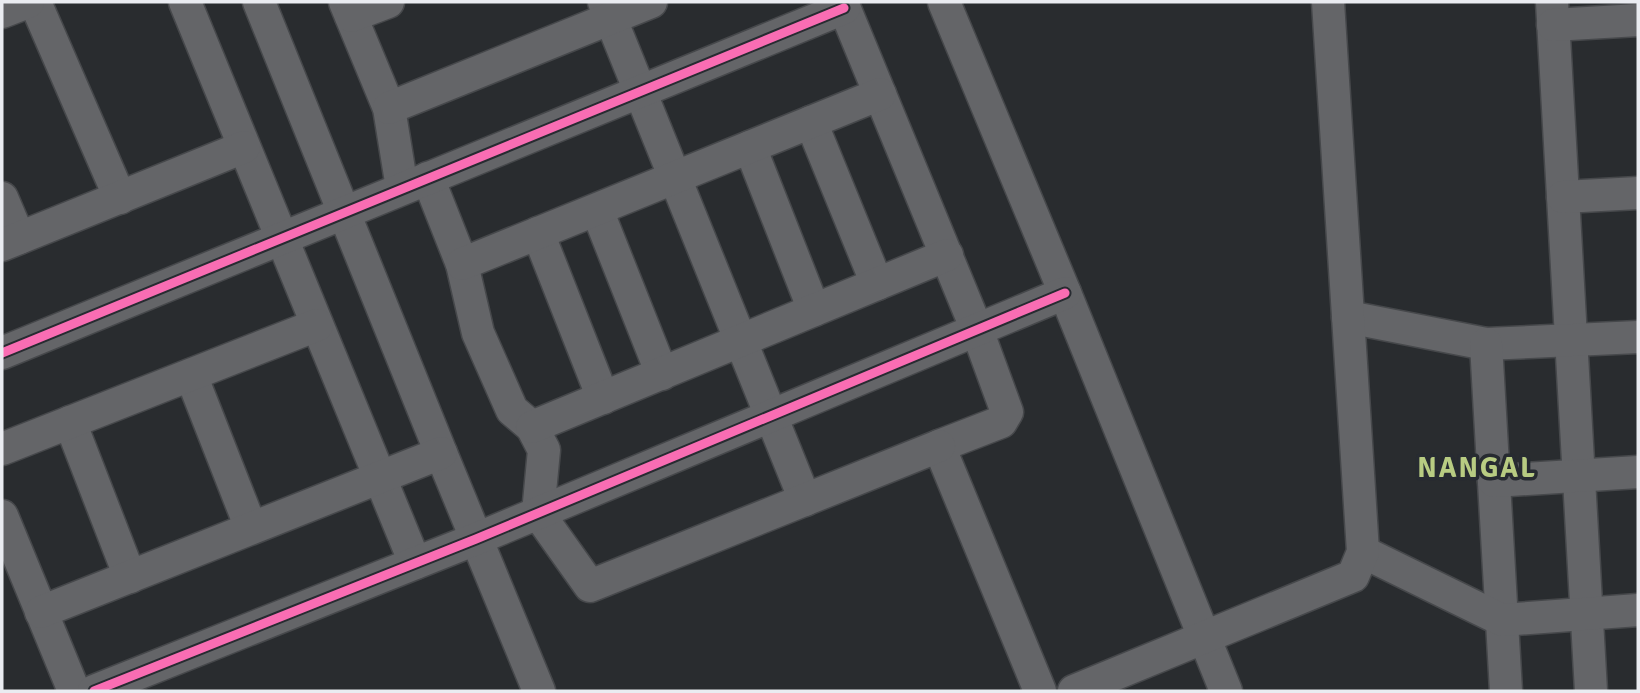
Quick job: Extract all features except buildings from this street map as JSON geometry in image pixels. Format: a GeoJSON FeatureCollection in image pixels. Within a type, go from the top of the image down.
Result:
{"type":"FeatureCollection","features":[{"type":"Feature","properties":{"kind":"street"},"geometry":{"type":"LineString","coordinates":[[2,12],[28,2]]}},
{"type":"Feature","properties":{"kind":"street"},"geometry":{"type":"LineString","coordinates":[[35,2],[120,198]]}},
{"type":"Feature","properties":{"kind":"street"},"geometry":{"type":"LineString","coordinates":[[185,2],[415,563]]}},
{"type":"Feature","properties":{"kind":"street"},"geometry":{"type":"LineString","coordinates":[[259,2],[539,691]]}},
{"type":"Feature","properties":{"kind":"street"},"geometry":{"type":"LineString","coordinates":[[2,353],[344,212],[415,183],[640,91],[843,5],[978,330],[1007,412],[1001,422],[590,586],[538,513],[544,450],[532,427],[512,411],[478,333],[462,264],[415,183],[389,108],[348,9],[388,2]]}},
{"type":"Feature","properties":{"kind":"street"},"geometry":{"type":"LineString","coordinates":[[389,108],[607,10],[651,2]]}},
{"type":"Feature","properties":{"kind":"street"},"geometry":{"type":"LineString","coordinates":[[944,2],[1226,691]]}},
{"type":"Feature","properties":{"kind":"street"},"geometry":{"type":"LineString","coordinates":[[1074,691],[1113,684],[1204,637],[1353,576],[1363,552],[1328,2]]}},
{"type":"Feature","properties":{"kind":"street"},"geometry":{"type":"LineString","coordinates":[[607,10],[805,500]]}},
{"type":"Feature","properties":{"kind":"street"},"geometry":{"type":"LineString","coordinates":[[1591,691],[1552,13],[1638,20]]}},
{"type":"Feature","properties":{"kind":"street"},"geometry":{"type":"LineString","coordinates":[[462,264],[880,94]]}},
{"type":"Feature","properties":{"kind":"street"},"geometry":{"type":"LineString","coordinates":[[811,122],[877,284]]}},
{"type":"Feature","properties":{"kind":"street"},"geometry":{"type":"LineString","coordinates":[[2,198],[11,242],[244,147]]}},
{"type":"Feature","properties":{"kind":"street"},"geometry":{"type":"LineString","coordinates":[[750,147],[814,310]]}},
{"type":"Feature","properties":{"kind":"street"},"geometry":{"type":"LineString","coordinates":[[1563,197],[1638,193]]}},
{"type":"Feature","properties":{"kind":"street"},"geometry":{"type":"LineString","coordinates":[[597,210],[662,374]]}},
{"type":"Feature","properties":{"kind":"street"},"geometry":{"type":"LineString","coordinates":[[538,233],[603,398]]}},
{"type":"Feature","properties":{"kind":"street"},"geometry":{"type":"LineString","coordinates":[[532,427],[947,255]]}},
{"type":"Feature","properties":{"kind":"street"},"geometry":{"type":"LineString","coordinates":[[94,691],[476,539],[1065,293]]}},
{"type":"Feature","properties":{"kind":"street"},"geometry":{"type":"LineString","coordinates":[[1348,317],[1486,344],[1638,337]]}},
{"type":"Feature","properties":{"kind":"street"},"geometry":{"type":"LineString","coordinates":[[2,449],[317,326]]}},
{"type":"Feature","properties":{"kind":"street"},"geometry":{"type":"LineString","coordinates":[[1486,344],[1506,691]]}},
{"type":"Feature","properties":{"kind":"street"},"geometry":{"type":"LineString","coordinates":[[191,375],[251,528]]}},
{"type":"Feature","properties":{"kind":"street"},"geometry":{"type":"LineString","coordinates":[[70,422],[130,577]]}},
{"type":"Feature","properties":{"kind":"street"},"geometry":{"type":"LineString","coordinates":[[939,446],[1040,691]]}},
{"type":"Feature","properties":{"kind":"street"},"geometry":{"type":"LineString","coordinates":[[41,612],[441,453]]}},
{"type":"Feature","properties":{"kind":"street"},"geometry":{"type":"LineString","coordinates":[[1494,481],[1638,472]]}},
{"type":"Feature","properties":{"kind":"street"},"geometry":{"type":"LineString","coordinates":[[2,516],[74,691]]}},
{"type":"Feature","properties":{"kind":"street"},"geometry":{"type":"LineString","coordinates":[[1363,552],[1502,620],[1638,610]]}},
{"type":"Feature","properties":{"kind":"cycle path"},"geometry":{"type":"LineString","coordinates":[[2,353],[844,8]]}},
{"type":"Feature","properties":{"kind":"cycle path"},"geometry":{"type":"LineString","coordinates":[[94,691],[476,539],[1065,293]]}},
{"type":"Feature","properties":{"kind":"district","name":"NANGAL"},"geometry":{"type":"Point","coordinates":[1477,467]}}]}
